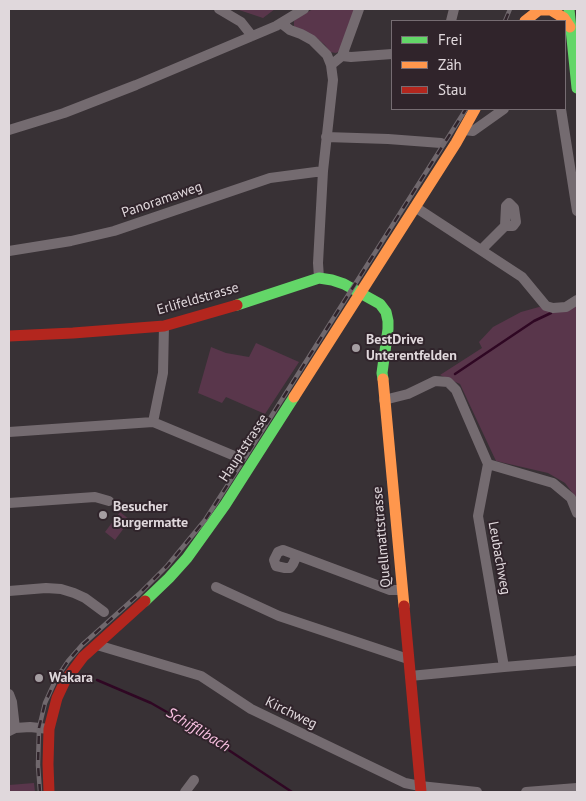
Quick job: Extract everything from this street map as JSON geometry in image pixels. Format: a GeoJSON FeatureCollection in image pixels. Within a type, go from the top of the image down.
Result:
{"type":"FeatureCollection","features":[{"type":"Feature","properties":{"kind":"main road"},"geometry":{"type":"LineString","coordinates":[[521,20],[529,9]]}},
{"type":"Feature","properties":{"kind":"main road"},"geometry":{"type":"LineString","coordinates":[[569,9],[577,88]]}},
{"type":"Feature","properties":{"kind":"main road"},"geometry":{"type":"LineString","coordinates":[[526,20],[539,10],[552,10],[565,20]]}},
{"type":"Feature","properties":{"kind":"main road"},"geometry":{"type":"LineString","coordinates":[[566,21],[570,27]]}},
{"type":"Feature","properties":{"kind":"main road","name":"Hauptstrasse"},"geometry":{"type":"LineString","coordinates":[[49,792],[49,729],[57,698],[65,681],[83,657],[169,578],[225,505],[464,130],[474,110]]}},
{"type":"Feature","properties":{"kind":"main road"},"geometry":{"type":"LineString","coordinates":[[319,278],[344,284],[360,293]]}},
{"type":"Feature","properties":{"kind":"main road","name":"Erlifeldstrasse"},"geometry":{"type":"LineString","coordinates":[[9,336],[164,326],[319,278]]}},
{"type":"Feature","properties":{"kind":"main road","name":"Quellmattstrasse"},"geometry":{"type":"LineString","coordinates":[[360,293],[380,304],[386,312],[388,321],[382,373],[421,789]]}},
{"type":"Feature","properties":{"kind":"street"},"geometry":{"type":"LineString","coordinates":[[219,9],[241,22],[252,36]]}},
{"type":"Feature","properties":{"kind":"street"},"geometry":{"type":"LineString","coordinates":[[9,130],[64,113],[112,95],[252,36],[281,23],[304,9]]}},
{"type":"Feature","properties":{"kind":"street"},"geometry":{"type":"LineString","coordinates":[[332,65],[342,56],[359,9]]}},
{"type":"Feature","properties":{"kind":"street"},"geometry":{"type":"LineString","coordinates":[[281,23],[320,46],[332,65],[333,80],[323,171],[318,263],[319,278]]}},
{"type":"Feature","properties":{"kind":"street"},"geometry":{"type":"LineString","coordinates":[[342,56],[391,54]]}},
{"type":"Feature","properties":{"kind":"street"},"geometry":{"type":"LineString","coordinates":[[464,130],[473,131],[503,110]]}},
{"type":"Feature","properties":{"kind":"street"},"geometry":{"type":"LineString","coordinates":[[561,110],[577,212]]}},
{"type":"Feature","properties":{"kind":"street"},"geometry":{"type":"LineString","coordinates":[[326,137],[388,139],[441,144]]}},
{"type":"Feature","properties":{"kind":"street","name":"Panoramaweg"},"geometry":{"type":"LineString","coordinates":[[9,251],[71,241],[114,231],[270,178],[323,171]]}},
{"type":"Feature","properties":{"kind":"street"},"geometry":{"type":"LineString","coordinates":[[415,207],[522,277],[546,306],[553,308],[566,306],[577,300]]}},
{"type":"Feature","properties":{"kind":"street"},"geometry":{"type":"LineString","coordinates":[[481,250],[505,226]]}},
{"type":"Feature","properties":{"kind":"street"},"geometry":{"type":"LineString","coordinates":[[153,422],[163,373],[164,326]]}},
{"type":"Feature","properties":{"kind":"street"},"geometry":{"type":"LineString","coordinates":[[384,400],[408,394],[435,381],[448,382],[456,390],[488,464],[553,484],[571,498],[577,513]]}},
{"type":"Feature","properties":{"kind":"street"},"geometry":{"type":"LineString","coordinates":[[9,432],[153,422],[237,457]]}},
{"type":"Feature","properties":{"kind":"street","name":"Leubachweg"},"geometry":{"type":"LineString","coordinates":[[488,464],[478,516],[504,666]]}},
{"type":"Feature","properties":{"kind":"street"},"geometry":{"type":"LineString","coordinates":[[9,504],[95,498],[109,501]]}},
{"type":"Feature","properties":{"kind":"street"},"geometry":{"type":"LineString","coordinates":[[297,555],[390,590],[402,590]]}},
{"type":"Feature","properties":{"kind":"street"},"geometry":{"type":"LineString","coordinates":[[216,587],[279,616],[408,659]]}},
{"type":"Feature","properties":{"kind":"street"},"geometry":{"type":"LineString","coordinates":[[9,591],[61,588],[85,598],[104,612]]}},
{"type":"Feature","properties":{"kind":"street","name":"Kirchweg"},"geometry":{"type":"LineString","coordinates":[[97,645],[201,676],[251,709],[405,783],[421,789],[478,792]]}},
{"type":"Feature","properties":{"kind":"street"},"geometry":{"type":"LineString","coordinates":[[410,676],[577,660]]}},
{"type":"Feature","properties":{"kind":"street"},"geometry":{"type":"LineString","coordinates":[[9,694],[12,702],[12,729],[49,729]]}},
{"type":"Feature","properties":{"kind":"street"},"geometry":{"type":"LineString","coordinates":[[185,792],[194,780]]}},
{"type":"Feature","properties":{"kind":"street"},"geometry":{"type":"LineString","coordinates":[[526,792],[577,788]]}},
{"type":"Feature","properties":{"kind":"shaded area"},"geometry":{"type":"Polygon","coordinates":[[[236,9],[275,9],[263,18],[236,9]]]}},
{"type":"Feature","properties":{"kind":"shaded area"},"geometry":{"type":"Polygon","coordinates":[[[313,9],[355,9],[340,51],[336,53],[330,52],[314,36],[294,26],[296,19],[313,9]]]}},
{"type":"Feature","properties":{"kind":"shaded area"},"geometry":{"type":"Polygon","coordinates":[[[577,304],[577,499],[565,483],[548,473],[496,461],[460,384],[440,375],[482,348],[479,342],[493,327],[521,312],[539,307],[567,311],[577,304]]]}},
{"type":"Feature","properties":{"kind":"shaded area"},"geometry":{"type":"Polygon","coordinates":[[[256,343],[299,362],[265,414],[226,397],[222,403],[198,393],[211,347],[226,353],[249,357],[256,343]]]}},
{"type":"Feature","properties":{"kind":"shaded area"},"geometry":{"type":"Polygon","coordinates":[[[120,512],[130,520],[115,540],[105,532],[120,512]]]}},
{"type":"Feature","properties":{"kind":"shaded area"},"geometry":{"type":"Polygon","coordinates":[[[34,783],[35,792],[9,792],[9,785],[34,783]]]}},
{"type":"Feature","properties":{"kind":"waterway"},"geometry":{"type":"LineString","coordinates":[[455,374],[534,321],[551,313]]}},
{"type":"Feature","properties":{"kind":"waterway","name":"Schifflibach"},"geometry":{"type":"LineString","coordinates":[[97,680],[151,703],[193,727],[205,731],[227,749],[292,792]]}},
{"type":"Feature","properties":{"kind":"railway"},"geometry":{"type":"LineString","coordinates":[[505,20],[510,9]]}},
{"type":"Feature","properties":{"kind":"railway"},"geometry":{"type":"LineString","coordinates":[[40,792],[38,765],[39,728],[45,703],[56,679],[82,645],[167,566],[205,520],[465,110]]}},
{"type":"Feature","properties":{"kind":"traffic: fast"},"geometry":{"type":"LineString","coordinates":[[569,9],[577,88]]}},
{"type":"Feature","properties":{"kind":"traffic: fast"},"geometry":{"type":"LineString","coordinates":[[237,305],[319,278],[344,284],[380,304],[386,312],[388,329],[382,373],[383,379]]}},
{"type":"Feature","properties":{"kind":"traffic: fast"},"geometry":{"type":"LineString","coordinates":[[145,601],[187,558],[225,505],[294,397]]}},
{"type":"Feature","properties":{"kind":"traffic: slow"},"geometry":{"type":"LineString","coordinates":[[526,20],[539,10],[551,10],[565,20]]}},
{"type":"Feature","properties":{"kind":"traffic: slow"},"geometry":{"type":"LineString","coordinates":[[566,21],[570,27]]}},
{"type":"Feature","properties":{"kind":"traffic: slow"},"geometry":{"type":"LineString","coordinates":[[294,397],[456,143],[474,110]]}},
{"type":"Feature","properties":{"kind":"traffic: slow"},"geometry":{"type":"LineString","coordinates":[[383,379],[404,606]]}},
{"type":"Feature","properties":{"kind":"traffic: jam"},"geometry":{"type":"LineString","coordinates":[[9,336],[164,326],[237,305]]}},
{"type":"Feature","properties":{"kind":"traffic: jam"},"geometry":{"type":"LineString","coordinates":[[49,792],[49,729],[57,698],[65,681],[83,657],[145,601]]}},
{"type":"Feature","properties":{"kind":"traffic: jam"},"geometry":{"type":"LineString","coordinates":[[404,606],[421,792]]}},
{"type":"Feature","properties":{"kind":"place","name":"BestDrive Unterentfelden"},"geometry":{"type":"Point","coordinates":[356,348]}},
{"type":"Feature","properties":{"kind":"place","name":"Besucher Burgermatte"},"geometry":{"type":"Point","coordinates":[103,515]}},
{"type":"Feature","properties":{"kind":"place","name":"Wakara"},"geometry":{"type":"Point","coordinates":[39,678]}}]}
